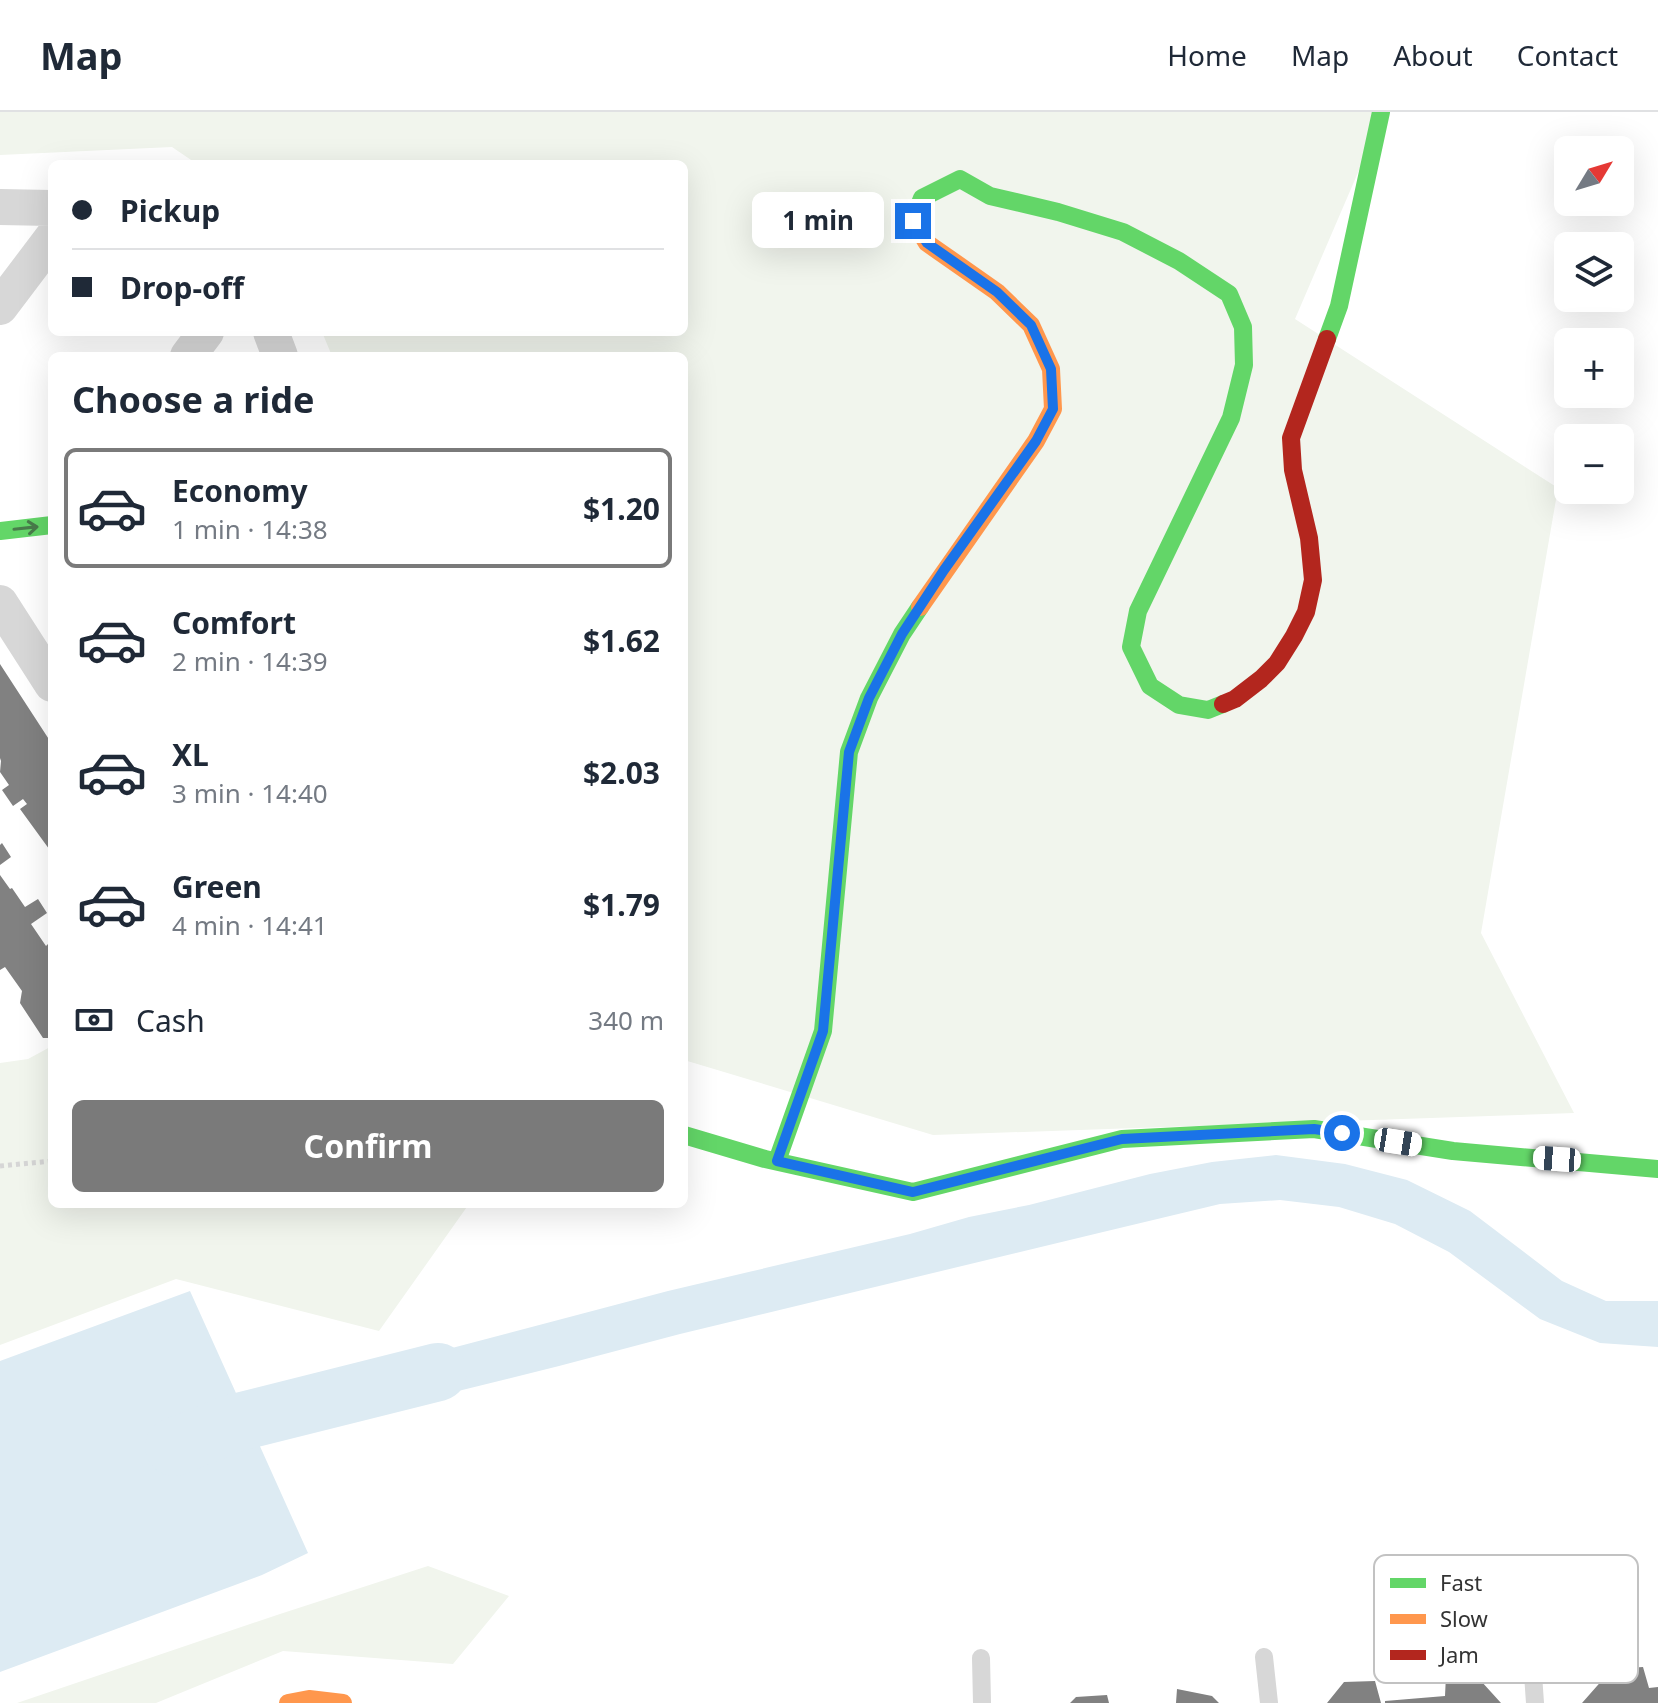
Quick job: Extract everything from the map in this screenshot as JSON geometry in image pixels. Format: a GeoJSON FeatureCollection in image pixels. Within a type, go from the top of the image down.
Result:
{"type":"FeatureCollection","features":[{"type":"Feature","properties":{"kind":"street"},"geometry":{"type":"LineString","coordinates":[[777,1161],[823,1031],[849,752],[854,738],[869,698],[902,634],[1036,441],[1053,409],[1051,369],[1031,325],[997,292],[927,243],[913,221],[922,198],[960,179],[990,196],[1123,232],[1179,261],[1229,294],[1243,327],[1244,365],[1231,418],[1138,611],[1131,647],[1150,686],[1179,705],[1208,710],[1235,699],[1261,679],[1277,663],[1306,612],[1313,580],[1309,538],[1293,470],[1291,438],[1339,306],[1381,112]]}},
{"type":"Feature","properties":{"kind":"street"},"geometry":{"type":"LineString","coordinates":[[0,207],[48,208]]}},
{"type":"Feature","properties":{"kind":"street"},"geometry":{"type":"LineString","coordinates":[[0,307],[48,243]]}},
{"type":"Feature","properties":{"kind":"street"},"geometry":{"type":"LineString","coordinates":[[0,531],[48,525]]}},
{"type":"Feature","properties":{"kind":"street"},"geometry":{"type":"LineString","coordinates":[[0,603],[48,678]]}},
{"type":"Feature","properties":{"kind":"street"},"geometry":{"type":"LineString","coordinates":[[688,1136],[777,1161],[913,1192],[1122,1139],[1314,1129],[1453,1151],[1658,1169]]}},
{"type":"Feature","properties":{"kind":"street"},"geometry":{"type":"LineString","coordinates":[[288,1703],[309,1699],[343,1703]]}},
{"type":"Feature","properties":{"kind":"lane"},"geometry":{"type":"LineString","coordinates":[[1264,1657],[1269,1703]]}},
{"type":"Feature","properties":{"kind":"lane"},"geometry":{"type":"LineString","coordinates":[[981,1658],[982,1703]]}},
{"type":"Feature","properties":{"kind":"lane"},"geometry":{"type":"LineString","coordinates":[[1534,1683],[1535,1703]]}},
{"type":"Feature","properties":{"kind":"path"},"geometry":{"type":"LineString","coordinates":[[0,1166],[48,1161]]}},
{"type":"Feature","properties":{"kind":"shaded area"},"geometry":{"type":"Polygon","coordinates":[[[0,112],[1384,112],[1295,319],[1554,485],[1555,504],[1481,933],[1574,1113],[933,1135],[688,1061],[688,352],[330,352],[324,336],[688,336],[688,160],[191,160],[172,147],[0,155],[0,112]]]}},
{"type":"Feature","properties":{"kind":"shaded area"},"geometry":{"type":"Polygon","coordinates":[[[48,1048],[48,1208],[466,1208],[379,1331],[176,1279],[0,1345],[0,1063],[28,1059],[48,1048]]]}},
{"type":"Feature","properties":{"kind":"shaded area"},"geometry":{"type":"Polygon","coordinates":[[[1276,1155],[1345,1164],[1407,1180],[1470,1211],[1562,1281],[1606,1301],[1658,1301],[1658,1347],[1600,1343],[1540,1319],[1449,1252],[1395,1224],[1339,1207],[1280,1200],[1220,1204],[680,1334],[369,1416],[357,1373],[668,1291],[1150,1174],[1212,1162],[1276,1155]]]}},
{"type":"Feature","properties":{"kind":"shaded area"},"geometry":{"type":"Polygon","coordinates":[[[190,1291],[308,1553],[262,1575],[0,1672],[0,1361],[190,1291]]]}},
{"type":"Feature","properties":{"kind":"shaded area"},"geometry":{"type":"Polygon","coordinates":[[[428,1566],[509,1596],[453,1664],[283,1651],[156,1703],[17,1703],[280,1614],[428,1566]]]}},
{"type":"Feature","properties":{"kind":"building"},"geometry":{"type":"Polygon","coordinates":[[[0,664],[48,738],[48,848],[20,809],[27,804],[23,799],[13,806],[2,790],[9,785],[0,772],[0,664]]]}},
{"type":"Feature","properties":{"kind":"building"},"geometry":{"type":"Polygon","coordinates":[[[2,843],[11,857],[0,865],[0,845],[2,843]]]}},
{"type":"Feature","properties":{"kind":"building"},"geometry":{"type":"Polygon","coordinates":[[[0,875],[25,907],[38,899],[47,913],[31,924],[46,946],[48,944],[48,1038],[43,1038],[20,1003],[22,991],[5,967],[0,970],[0,875]]]}},
{"type":"Feature","properties":{"kind":"building"},"geometry":{"type":"Polygon","coordinates":[[[1638,1667],[1643,1667],[1649,1688],[1658,1687],[1658,1703],[1582,1703],[1600,1683],[1638,1683],[1638,1667]]]}},
{"type":"Feature","properties":{"kind":"building"},"geometry":{"type":"Polygon","coordinates":[[[1374,1681],[1381,1703],[1327,1703],[1344,1682],[1374,1681]]]}},
{"type":"Feature","properties":{"kind":"building"},"geometry":{"type":"Polygon","coordinates":[[[1446,1683],[1483,1683],[1501,1703],[1385,1703],[1385,1701],[1445,1696],[1446,1683]]]}},
{"type":"Feature","properties":{"kind":"building"},"geometry":{"type":"Polygon","coordinates":[[[1177,1689],[1212,1696],[1219,1703],[1176,1703],[1177,1689]]]}},
{"type":"Feature","properties":{"kind":"building"},"geometry":{"type":"Polygon","coordinates":[[[1107,1695],[1109,1703],[1070,1703],[1076,1697],[1107,1695]]]}},
{"type":"Feature","properties":{"kind":"waterway"},"geometry":{"type":"LineString","coordinates":[[174,1447],[231,1424],[438,1372]]}},
{"type":"Feature","properties":{"kind":"traffic: fast"},"geometry":{"type":"LineString","coordinates":[[1327,339],[1339,306],[1381,112]]}},
{"type":"Feature","properties":{"kind":"traffic: fast"},"geometry":{"type":"LineString","coordinates":[[916,225],[913,221],[922,198],[960,179],[990,196],[1123,232],[1179,261],[1229,294],[1243,327],[1244,365],[1231,418],[1138,611],[1131,647],[1150,686],[1179,705],[1208,710],[1223,704]]}},
{"type":"Feature","properties":{"kind":"traffic: fast"},"geometry":{"type":"LineString","coordinates":[[0,531],[48,525]]}},
{"type":"Feature","properties":{"kind":"traffic: fast"},"geometry":{"type":"LineString","coordinates":[[777,1161],[823,1031],[849,752],[869,698],[902,634],[920,607]]}},
{"type":"Feature","properties":{"kind":"traffic: fast"},"geometry":{"type":"LineString","coordinates":[[688,1136],[765,1159],[913,1192],[1122,1139],[1314,1129],[1453,1151],[1658,1169]]}},
{"type":"Feature","properties":{"kind":"traffic: slow"},"geometry":{"type":"LineString","coordinates":[[916,225],[927,243],[997,292],[1031,325],[1051,369],[1053,409],[1036,441],[920,607]]}},
{"type":"Feature","properties":{"kind":"traffic: slow"},"geometry":{"type":"LineString","coordinates":[[288,1703],[309,1699],[343,1703]]}},
{"type":"Feature","properties":{"kind":"traffic: jam"},"geometry":{"type":"LineString","coordinates":[[1223,704],[1235,699],[1277,663],[1306,612],[1313,580],[1309,538],[1293,470],[1291,438],[1327,339]]}},
{"type":"Feature","properties":{"kind":"route"},"geometry":{"type":"LineString","coordinates":[[913,221],[927,243],[997,292],[1031,325],[1051,369],[1053,409],[1036,441],[902,634],[869,698],[849,752],[823,1031],[777,1161],[913,1192],[1122,1139],[1314,1129],[1342,1133]]}}]}
